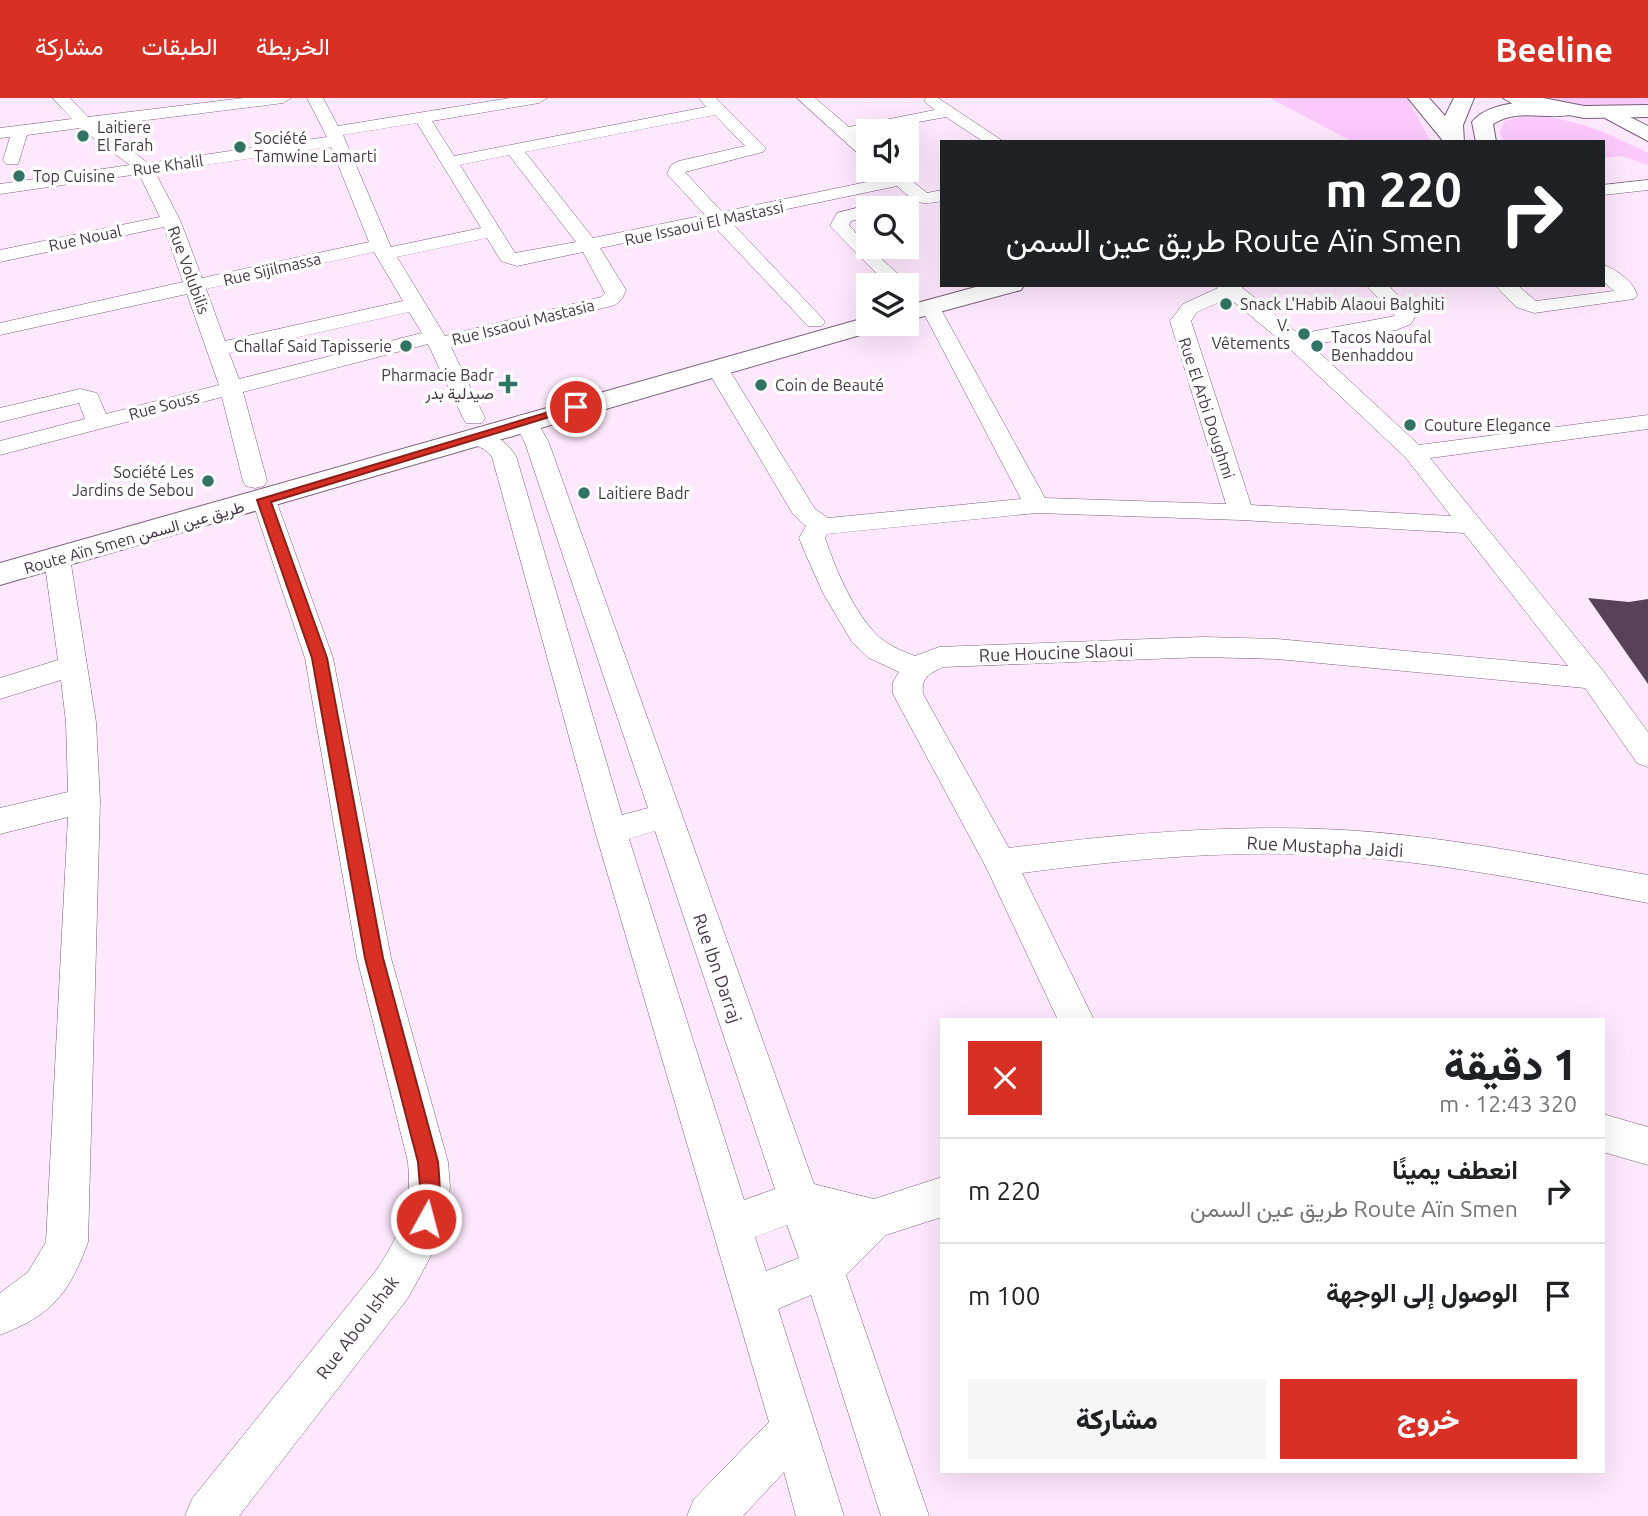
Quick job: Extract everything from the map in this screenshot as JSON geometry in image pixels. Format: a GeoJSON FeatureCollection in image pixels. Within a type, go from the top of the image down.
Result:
{"type":"FeatureCollection","features":[{"type":"Feature","properties":{"kind":"main road"},"geometry":{"type":"LineString","coordinates":[[1418,98],[1453,138]]}},
{"type":"Feature","properties":{"kind":"main road"},"geometry":{"type":"LineString","coordinates":[[1453,138],[1455,112],[1464,98]]}},
{"type":"Feature","properties":{"kind":"main road"},"geometry":{"type":"LineString","coordinates":[[1513,98],[1567,110]]}},
{"type":"Feature","properties":{"kind":"main road"},"geometry":{"type":"LineString","coordinates":[[1486,140],[1482,122],[1497,112],[1519,107],[1612,114],[1648,111]]}},
{"type":"Feature","properties":{"kind":"main road"},"geometry":{"type":"LineString","coordinates":[[1612,114],[1648,135]]}},
{"type":"Feature","properties":{"kind":"main road"},"geometry":{"type":"LineString","coordinates":[[919,297],[956,287]]}},
{"type":"Feature","properties":{"kind":"main road"},"geometry":{"type":"LineString","coordinates":[[919,298],[997,287]]}},
{"type":"Feature","properties":{"kind":"main road","name":"Route Aïn Smen طريق عين السمن"},"geometry":{"type":"LineString","coordinates":[[0,574],[57,558],[259,491],[856,310]]}},
{"type":"Feature","properties":{"kind":"main road","name":"Route Aïn Smen طريق عين السمن"},"geometry":{"type":"LineString","coordinates":[[474,427],[526,421],[856,329]]}},
{"type":"Feature","properties":{"kind":"main road","name":"Route Aïn Smen طريق عين السمن"},"geometry":{"type":"LineString","coordinates":[[0,550],[259,491]]}},
{"type":"Feature","properties":{"kind":"street","name":"Rue Volubilis"},"geometry":{"type":"LineString","coordinates":[[61,98],[83,123],[144,168],[171,220],[231,388],[259,491]]}},
{"type":"Feature","properties":{"kind":"street"},"geometry":{"type":"LineString","coordinates":[[130,98],[130,118]]}},
{"type":"Feature","properties":{"kind":"street"},"geometry":{"type":"LineString","coordinates":[[0,133],[283,98]]}},
{"type":"Feature","properties":{"kind":"street"},"geometry":{"type":"LineString","coordinates":[[315,98],[335,136],[382,250],[436,340],[474,427],[494,443],[504,456],[611,831],[820,1516]]}},
{"type":"Feature","properties":{"kind":"street","name":"Rue Khalil"},"geometry":{"type":"LineString","coordinates":[[0,189],[335,136],[539,98]]}},
{"type":"Feature","properties":{"kind":"street"},"geometry":{"type":"LineString","coordinates":[[805,98],[856,142]]}},
{"type":"Feature","properties":{"kind":"street"},"geometry":{"type":"LineString","coordinates":[[927,98],[993,140]]}},
{"type":"Feature","properties":{"kind":"street"},"geometry":{"type":"LineString","coordinates":[[449,162],[713,104],[757,148],[685,165],[676,171],[814,322]]}},
{"type":"Feature","properties":{"kind":"street"},"geometry":{"type":"LineString","coordinates":[[846,133],[949,111]]}},
{"type":"Feature","properties":{"kind":"street"},"geometry":{"type":"LineString","coordinates":[[422,118],[492,231]]}},
{"type":"Feature","properties":{"kind":"street"},"geometry":{"type":"LineString","coordinates":[[12,160],[20,131]]}},
{"type":"Feature","properties":{"kind":"street"},"geometry":{"type":"LineString","coordinates":[[513,149],[590,247]]}},
{"type":"Feature","properties":{"kind":"street","name":"Rue Issaoui El Mastassi"},"geometry":{"type":"LineString","coordinates":[[492,231],[508,257],[522,260],[719,220],[867,182]]}},
{"type":"Feature","properties":{"kind":"street"},"geometry":{"type":"LineString","coordinates":[[902,182],[923,199]]}},
{"type":"Feature","properties":{"kind":"street"},"geometry":{"type":"LineString","coordinates":[[1605,190],[1639,186],[1648,199]]}},
{"type":"Feature","properties":{"kind":"street"},"geometry":{"type":"LineString","coordinates":[[919,200],[940,195]]}},
{"type":"Feature","properties":{"kind":"street"},"geometry":{"type":"LineString","coordinates":[[856,214],[845,216],[839,226],[856,243]]}},
{"type":"Feature","properties":{"kind":"street","name":"Rue Noual"},"geometry":{"type":"LineString","coordinates":[[0,256],[171,220]]}},
{"type":"Feature","properties":{"kind":"street","name":"Rue Sijilmassa"},"geometry":{"type":"LineString","coordinates":[[0,330],[195,287],[492,231]]}},
{"type":"Feature","properties":{"kind":"street","name":"Rue Issaoui Mastasia"},"geometry":{"type":"LineString","coordinates":[[231,388],[608,301],[615,295],[616,290],[590,247]]}},
{"type":"Feature","properties":{"kind":"street"},"geometry":{"type":"LineString","coordinates":[[871,259],[885,273]]}},
{"type":"Feature","properties":{"kind":"street"},"geometry":{"type":"LineString","coordinates":[[1506,287],[1524,303],[1534,307],[1627,295],[1627,291],[1605,273]]}},
{"type":"Feature","properties":{"kind":"street"},"geometry":{"type":"LineString","coordinates":[[1228,287],[1294,341],[1414,453],[1594,679],[1648,755]]}},
{"type":"Feature","properties":{"kind":"street","name":"Rue El Arbi Doughmi"},"geometry":{"type":"LineString","coordinates":[[1228,287],[1190,308],[1180,321],[1241,512]]}},
{"type":"Feature","properties":{"kind":"street"},"geometry":{"type":"LineString","coordinates":[[1294,341],[1396,324],[1404,320],[1406,316],[1403,310],[1378,287]]}},
{"type":"Feature","properties":{"kind":"street"},"geometry":{"type":"LineString","coordinates":[[217,348],[416,304]]}},
{"type":"Feature","properties":{"kind":"street"},"geometry":{"type":"LineString","coordinates":[[919,314],[1037,505]]}},
{"type":"Feature","properties":{"kind":"street"},"geometry":{"type":"LineString","coordinates":[[717,368],[806,514],[825,525],[1037,505],[1241,512],[1471,525]]}},
{"type":"Feature","properties":{"kind":"street","name":"Rue Souss"},"geometry":{"type":"LineString","coordinates":[[0,448],[231,388]]}},
{"type":"Feature","properties":{"kind":"street"},"geometry":{"type":"LineString","coordinates":[[0,415],[80,396],[89,398],[98,422]]}},
{"type":"Feature","properties":{"kind":"street","name":"Rue Ibn Darraj"},"geometry":{"type":"LineString","coordinates":[[526,421],[537,443],[823,1269],[905,1516]]}},
{"type":"Feature","properties":{"kind":"street"},"geometry":{"type":"LineString","coordinates":[[1414,453],[1648,422]]}},
{"type":"Feature","properties":{"kind":"street","name":"Rue Abou Ishak"},"geometry":{"type":"LineString","coordinates":[[209,1516],[393,1283],[418,1240],[426,1219],[430,1187],[428,1162],[374,958],[319,658],[259,491]]}},
{"type":"Feature","properties":{"kind":"street"},"geometry":{"type":"LineString","coordinates":[[526,534],[565,524]]}},
{"type":"Feature","properties":{"kind":"street"},"geometry":{"type":"LineString","coordinates":[[825,525],[812,538],[818,559],[866,641],[882,653],[916,668],[907,682],[908,694],[1000,863],[1075,1018]]}},
{"type":"Feature","properties":{"kind":"street"},"geometry":{"type":"LineString","coordinates":[[0,1314],[30,1300],[47,1282],[60,1266],[67,1242],[84,801],[81,722],[57,558]]}},
{"type":"Feature","properties":{"kind":"street","name":"Rue Houcine Slaoui"},"geometry":{"type":"LineString","coordinates":[[916,668],[933,658],[1238,647],[1594,679]]}},
{"type":"Feature","properties":{"kind":"street"},"geometry":{"type":"LineString","coordinates":[[0,689],[74,666]]}},
{"type":"Feature","properties":{"kind":"street"},"geometry":{"type":"LineString","coordinates":[[0,821],[84,801]]}},
{"type":"Feature","properties":{"kind":"street"},"geometry":{"type":"LineString","coordinates":[[611,831],[665,816]]}},
{"type":"Feature","properties":{"kind":"street","name":"Rue Mustapha Jaidi"},"geometry":{"type":"LineString","coordinates":[[1000,863],[1114,848],[1216,841],[1324,842],[1438,854],[1648,889]]}},
{"type":"Feature","properties":{"kind":"street"},"geometry":{"type":"LineString","coordinates":[[1605,1134],[1648,1146]]}},
{"type":"Feature","properties":{"kind":"street"},"geometry":{"type":"LineString","coordinates":[[753,1298],[823,1269],[874,1219],[940,1198]]}},
{"type":"Feature","properties":{"kind":"street"},"geometry":{"type":"LineString","coordinates":[[731,1225],[799,1201],[874,1219]]}},
{"type":"Feature","properties":{"kind":"street"},"geometry":{"type":"LineString","coordinates":[[711,1516],[793,1429]]}},
{"type":"Feature","properties":{"kind":"shaded area"},"geometry":{"type":"Polygon","coordinates":[[[1270,98],[1407,98],[1430,140],[1349,140],[1270,98]]]}},
{"type":"Feature","properties":{"kind":"shaded area"},"geometry":{"type":"Polygon","coordinates":[[[1532,98],[1648,98],[1648,103],[1605,109],[1532,98]]]}},
{"type":"Feature","properties":{"kind":"shaded area"},"geometry":{"type":"Polygon","coordinates":[[[1533,114],[1579,124],[1648,153],[1648,165],[1621,156],[1605,158],[1605,140],[1503,140],[1500,132],[1504,121],[1533,114]]]}},
{"type":"Feature","properties":{"kind":"building"},"geometry":{"type":"Polygon","coordinates":[[[1588,598],[1629,602],[1648,599],[1648,684],[1588,598]]]}},
{"type":"Feature","properties":{"kind":"place","name":"Laitiere El Farah"},"geometry":{"type":"Point","coordinates":[83,136]}},
{"type":"Feature","properties":{"kind":"place","name":"Société Tamwine Lamarti"},"geometry":{"type":"Point","coordinates":[240,147]}},
{"type":"Feature","properties":{"kind":"place","name":"Top Cuisine"},"geometry":{"type":"Point","coordinates":[19,176]}},
{"type":"Feature","properties":{"kind":"place","name":"Snack L'Habib Alaoui Balghiti"},"geometry":{"type":"Point","coordinates":[1226,304]}},
{"type":"Feature","properties":{"kind":"place","name":"V. Vêtements"},"geometry":{"type":"Point","coordinates":[1304,334]}},
{"type":"Feature","properties":{"kind":"place","name":"Challaf Said Tapisserie"},"geometry":{"type":"Point","coordinates":[406,346]}},
{"type":"Feature","properties":{"kind":"place","name":"Tacos Naoufal Benhaddou"},"geometry":{"type":"Point","coordinates":[1317,346]}},
{"type":"Feature","properties":{"kind":"place","name":"Pharmacie Badr صيدلية بدر"},"geometry":{"type":"Point","coordinates":[508,384]}},
{"type":"Feature","properties":{"kind":"place","name":"Coin de Beauté"},"geometry":{"type":"Point","coordinates":[761,385]}},
{"type":"Feature","properties":{"kind":"place","name":"Couture Elegance"},"geometry":{"type":"Point","coordinates":[1410,425]}},
{"type":"Feature","properties":{"kind":"place","name":"Société Les Jardins de Sebou"},"geometry":{"type":"Point","coordinates":[208,481]}},
{"type":"Feature","properties":{"kind":"place","name":"Laitiere Badr"},"geometry":{"type":"Point","coordinates":[584,493]}},
{"type":"Feature","properties":{"kind":"route"},"geometry":{"type":"LineString","coordinates":[[426,1219],[430,1187],[428,1162],[374,958],[319,658],[264,500],[576,407]]}}]}
